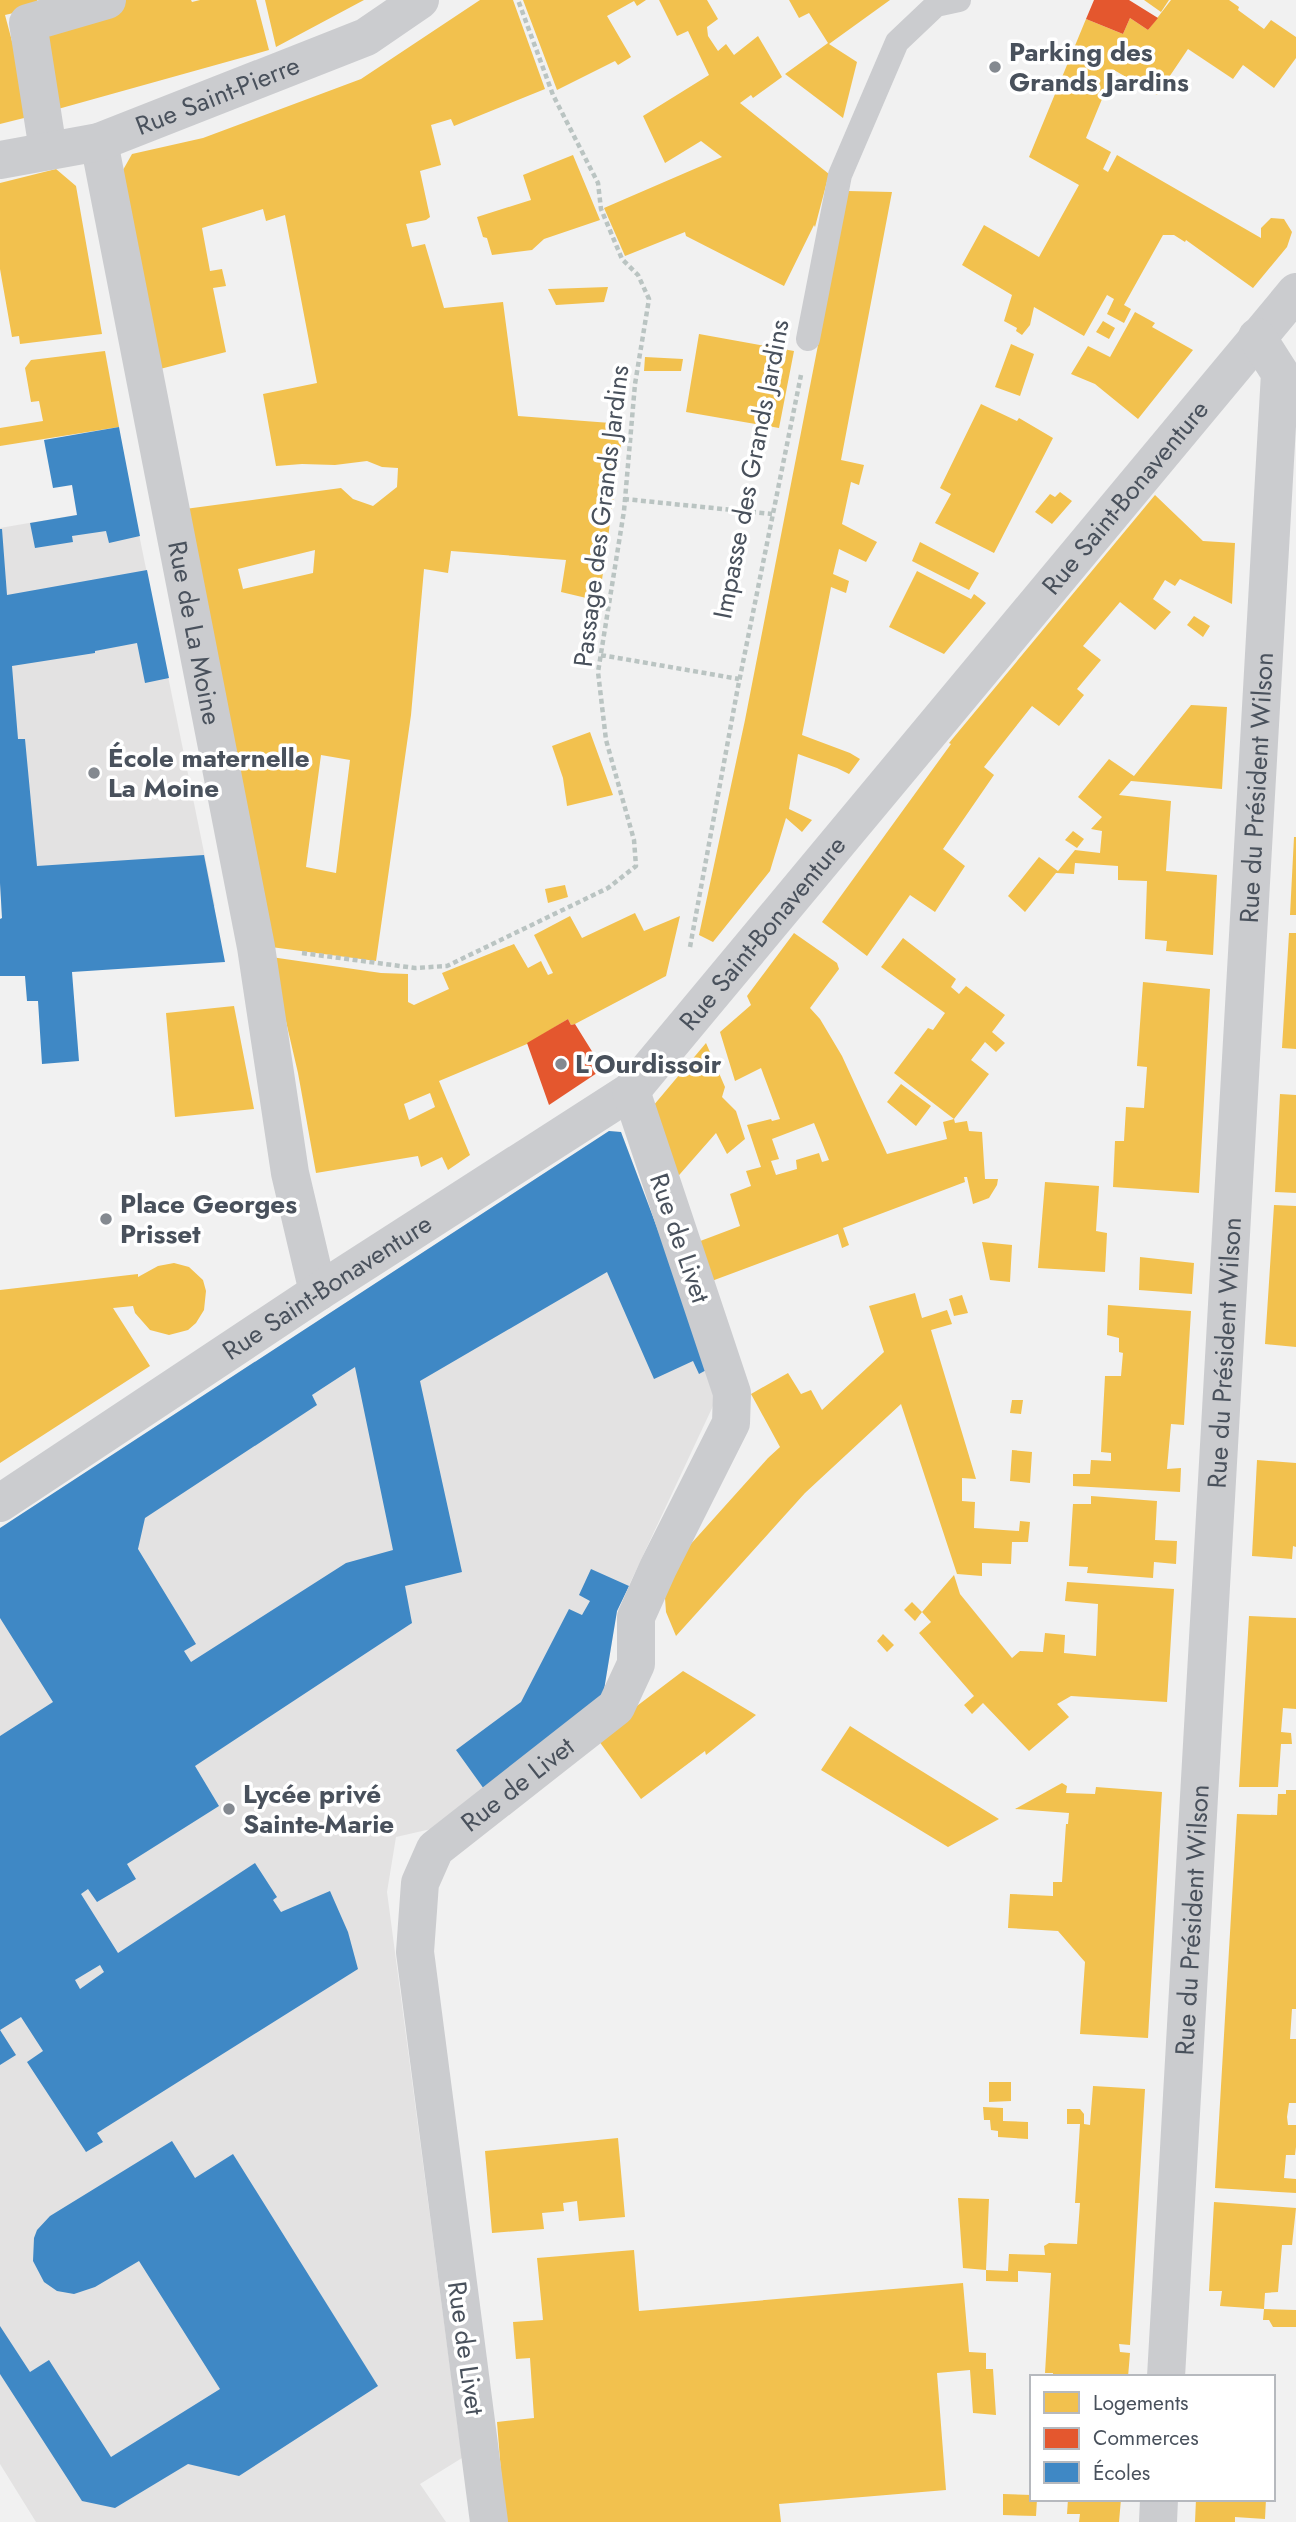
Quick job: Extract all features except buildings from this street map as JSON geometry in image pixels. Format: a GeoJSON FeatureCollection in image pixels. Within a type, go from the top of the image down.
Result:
{"type":"FeatureCollection","features":[{"type":"Feature","properties":{"kind":"street"},"geometry":{"type":"LineString","coordinates":[[48,150],[27,23],[107,0]]}},
{"type":"Feature","properties":{"kind":"street","name":"Rue Saint-Pierre"},"geometry":{"type":"LineString","coordinates":[[0,160],[99,142],[366,37],[420,0]]}},
{"type":"Feature","properties":{"kind":"street","name":"Rue de La Moine"},"geometry":{"type":"LineString","coordinates":[[99,142],[256,947],[290,1173],[318,1292]]}},
{"type":"Feature","properties":{"kind":"street","name":"Rue Saint-Bonaventure"},"geometry":{"type":"LineString","coordinates":[[0,1503],[318,1292],[631,1091],[1296,292]]}},
{"type":"Feature","properties":{"kind":"street","name":"Rue du Président Wilson"},"geometry":{"type":"LineString","coordinates":[[1166,2375],[1280,373],[1257,337]]}},
{"type":"Feature","properties":{"kind":"street","name":"Rue de Livet"},"geometry":{"type":"LineString","coordinates":[[489,2522],[415,1952],[420,1883],[435,1849],[616,1707],[636,1664],[636,1617],[731,1423],[732,1393],[631,1091]]}},
{"type":"Feature","properties":{"kind":"street"},"geometry":{"type":"LineString","coordinates":[[1158,2522],[1159,2501]]}},
{"type":"Feature","properties":{"kind":"lane","name":"Impasse des Grands Jardins"},"geometry":{"type":"LineString","coordinates":[[808,339],[840,176],[898,42],[936,5],[959,0]]}},
{"type":"Feature","properties":{"kind":"path","name":"Passage des Grands Jardins"},"geometry":{"type":"LineString","coordinates":[[256,947],[415,968],[447,966],[608,888],[636,866],[634,840],[606,740],[598,672],[625,499],[635,384],[649,299],[638,275],[622,259],[601,209],[598,183],[553,95],[518,0]]}},
{"type":"Feature","properties":{"kind":"path","name":"Impasse des Grands Jardins"},"geometry":{"type":"LineString","coordinates":[[720,981],[690,948],[808,339]]}},
{"type":"Feature","properties":{"kind":"path"},"geometry":{"type":"LineString","coordinates":[[625,499],[772,514]]}},
{"type":"Feature","properties":{"kind":"path"},"geometry":{"type":"LineString","coordinates":[[601,655],[740,679]]}},
{"type":"Feature","properties":{"kind":"shaded area","name":"École maternelle La Moine"},"geometry":{"type":"Polygon","coordinates":[[[133,505],[215,906],[2,920],[0,528],[133,505]]]}},
{"type":"Feature","properties":{"kind":"shaded area","name":"Lycée privé Sainte-Marie"},"geometry":{"type":"Polygon","coordinates":[[[609,1131],[621,1132],[720,1391],[617,1611],[603,1696],[431,1829],[396,1837],[387,1892],[462,2458],[420,2484],[446,2522],[36,2522],[0,2464],[0,1528],[609,1131]]]}},
{"type":"Feature","properties":{"kind":"place","name":"Parking des Grands Jardins"},"geometry":{"type":"Point","coordinates":[995,67]}},
{"type":"Feature","properties":{"kind":"place","name":"École maternelle La Moine"},"geometry":{"type":"Point","coordinates":[94,773]}},
{"type":"Feature","properties":{"kind":"place","name":"L’Ourdissoir"},"geometry":{"type":"Point","coordinates":[561,1064]}},
{"type":"Feature","properties":{"kind":"place","name":"Place Georges Prisset"},"geometry":{"type":"Point","coordinates":[106,1219]}},
{"type":"Feature","properties":{"kind":"place","name":"Lycée privé Sainte-Marie"},"geometry":{"type":"Point","coordinates":[229,1809]}}]}
